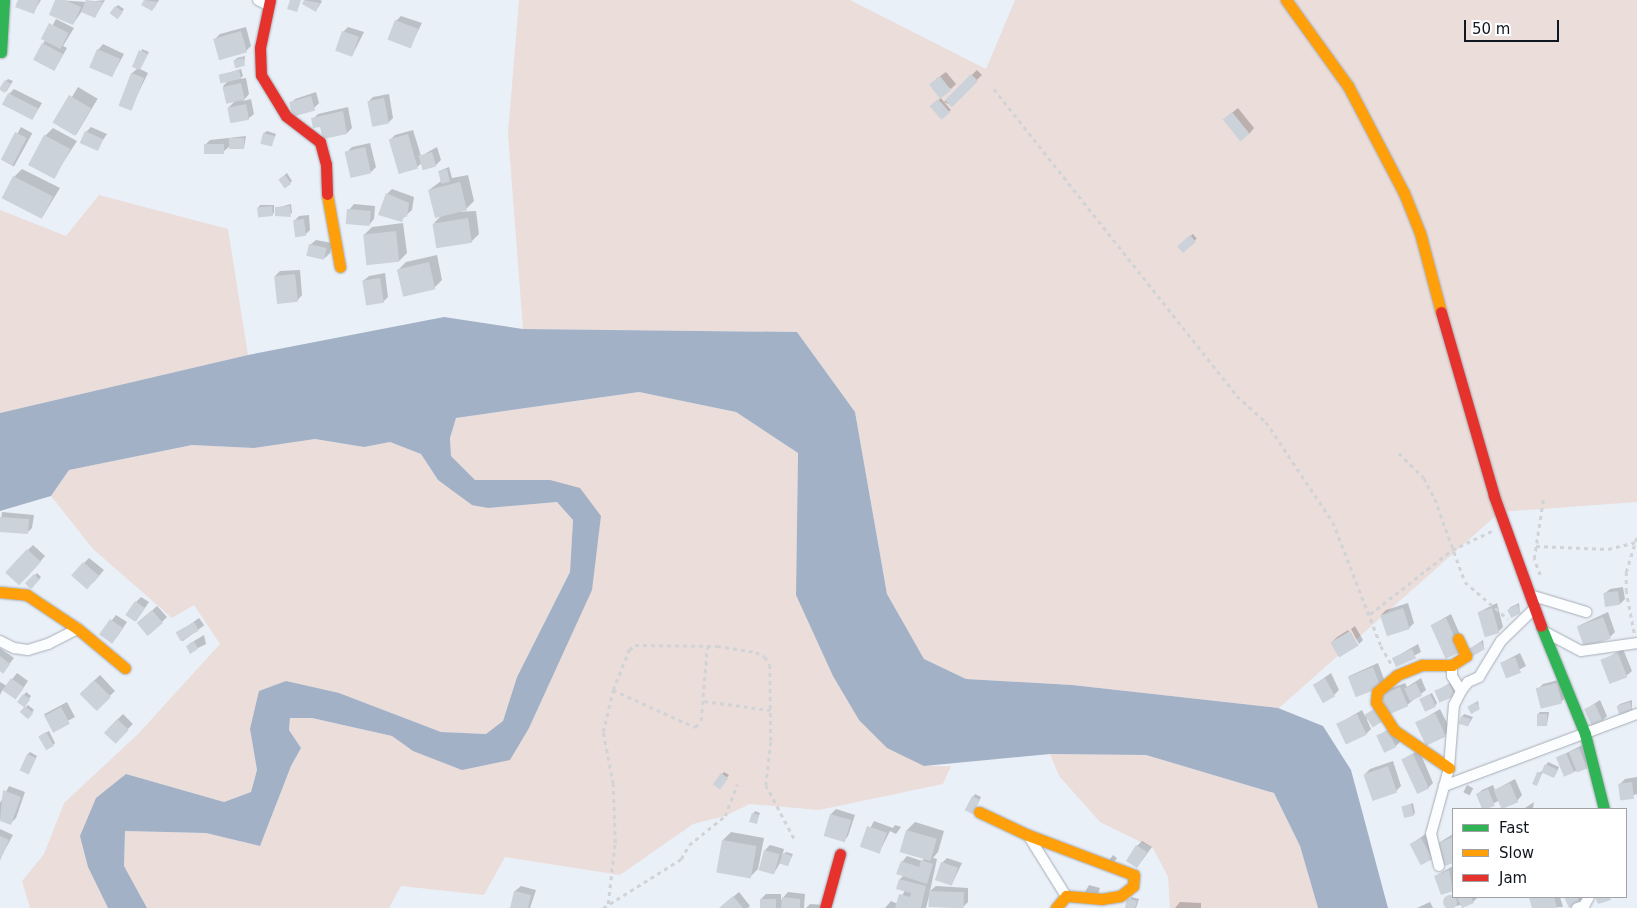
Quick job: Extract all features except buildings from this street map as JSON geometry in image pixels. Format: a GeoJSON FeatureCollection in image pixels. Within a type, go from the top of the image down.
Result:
{"type":"FeatureCollection","features":[{"type":"Feature","properties":{"kind":"street"},"geometry":{"type":"LineString","coordinates":[[1,52],[4,0]]}},
{"type":"Feature","properties":{"kind":"street"},"geometry":{"type":"LineString","coordinates":[[1286,0],[1348,86],[1404,193],[1420,233],[1459,383],[1494,496],[1534,609],[1585,734],[1604,808]]}},
{"type":"Feature","properties":{"kind":"street"},"geometry":{"type":"LineString","coordinates":[[265,2],[260,48],[261,75],[286,116],[320,142],[326,164],[328,209],[340,267]]}},
{"type":"Feature","properties":{"kind":"street"},"geometry":{"type":"LineString","coordinates":[[0,592],[27,595],[78,628],[125,668]]}},
{"type":"Feature","properties":{"kind":"street"},"geometry":{"type":"LineString","coordinates":[[1530,595],[1586,612]]}},
{"type":"Feature","properties":{"kind":"street"},"geometry":{"type":"LineString","coordinates":[[1439,866],[1431,834],[1449,768],[1454,705],[1468,682],[1479,676],[1500,641],[1534,609]]}},
{"type":"Feature","properties":{"kind":"street"},"geometry":{"type":"LineString","coordinates":[[0,640],[14,648],[28,650],[48,644],[78,628]]}},
{"type":"Feature","properties":{"kind":"street"},"geometry":{"type":"LineString","coordinates":[[1543,631],[1580,651],[1637,643]]}},
{"type":"Feature","properties":{"kind":"street"},"geometry":{"type":"LineString","coordinates":[[1449,768],[1394,730],[1376,702],[1377,692],[1397,675],[1422,665],[1452,665],[1466,656],[1458,639]]}},
{"type":"Feature","properties":{"kind":"street"},"geometry":{"type":"LineString","coordinates":[[1452,665],[1452,676],[1461,691]]}},
{"type":"Feature","properties":{"kind":"street"},"geometry":{"type":"LineString","coordinates":[[1444,786],[1637,714]]}},
{"type":"Feature","properties":{"kind":"street"},"geometry":{"type":"LineString","coordinates":[[979,812],[1028,835],[1134,875],[1133,886],[1120,896],[1102,899],[1066,896]]}},
{"type":"Feature","properties":{"kind":"street"},"geometry":{"type":"LineString","coordinates":[[1028,835],[1066,896]]}},
{"type":"Feature","properties":{"kind":"street"},"geometry":{"type":"LineString","coordinates":[[825,908],[840,854]]}},
{"type":"Feature","properties":{"kind":"street"},"geometry":{"type":"LineString","coordinates":[[1056,908],[1066,896]]}},
{"type":"Feature","properties":{"kind":"street"},"geometry":{"type":"LineString","coordinates":[[1578,908],[1584,906],[1588,898]]}},
{"type":"Feature","properties":{"kind":"path"},"geometry":{"type":"LineString","coordinates":[[994,89],[1237,396],[1266,422],[1334,522],[1381,646],[1397,675]]}},
{"type":"Feature","properties":{"kind":"path"},"geometry":{"type":"LineString","coordinates":[[1399,453],[1424,478],[1435,499],[1465,582],[1474,593],[1498,608],[1514,626]]}},
{"type":"Feature","properties":{"kind":"path"},"geometry":{"type":"LineString","coordinates":[[1540,575],[1534,559],[1543,500]]}},
{"type":"Feature","properties":{"kind":"path"},"geometry":{"type":"LineString","coordinates":[[1370,614],[1452,550],[1488,530],[1495,531]]}},
{"type":"Feature","properties":{"kind":"path"},"geometry":{"type":"LineString","coordinates":[[1637,537],[1626,572],[1626,592],[1637,643]]}},
{"type":"Feature","properties":{"kind":"path"},"geometry":{"type":"LineString","coordinates":[[1536,546],[1608,549],[1636,542]]}},
{"type":"Feature","properties":{"kind":"path"},"geometry":{"type":"LineString","coordinates":[[608,904],[615,843],[613,784],[603,732],[613,690],[630,650],[635,645],[707,646],[756,652],[765,657],[770,665],[770,710],[766,784],[794,838]]}},
{"type":"Feature","properties":{"kind":"path"},"geometry":{"type":"LineString","coordinates":[[613,690],[688,727],[695,727],[701,721],[704,701],[707,646]]}},
{"type":"Feature","properties":{"kind":"path"},"geometry":{"type":"LineString","coordinates":[[704,701],[770,710]]}},
{"type":"Feature","properties":{"kind":"path"},"geometry":{"type":"LineString","coordinates":[[603,908],[681,858],[689,846],[726,816],[737,784]]}},
{"type":"Feature","properties":{"kind":"shaded area"},"geometry":{"type":"Polygon","coordinates":[[[519,0],[850,0],[986,69],[1015,0],[1637,0],[1637,502],[1500,512],[1279,708],[1072,685],[965,679],[924,659],[887,594],[855,412],[797,332],[523,329],[508,133],[519,0]]]}},
{"type":"Feature","properties":{"kind":"shaded area"},"geometry":{"type":"Polygon","coordinates":[[[99,195],[228,229],[248,355],[0,413],[0,210],[66,236],[99,195]]]}},
{"type":"Feature","properties":{"kind":"shaded area"},"geometry":{"type":"Polygon","coordinates":[[[639,392],[736,412],[798,453],[796,595],[924,766],[951,766],[943,784],[819,810],[750,804],[725,816],[693,824],[620,875],[505,857],[484,895],[401,886],[389,908],[147,908],[124,866],[125,831],[206,833],[260,846],[291,766],[301,748],[289,730],[290,718],[312,718],[392,736],[413,751],[529,728],[591,590],[601,516],[550,480],[475,480],[451,456],[450,438],[456,418],[639,392]]]}},
{"type":"Feature","properties":{"kind":"shaded area"},"geometry":{"type":"Polygon","coordinates":[[[315,439],[364,447],[390,442],[421,454],[438,480],[488,508],[557,502],[573,520],[570,572],[517,677],[503,721],[486,734],[441,732],[339,693],[250,729],[257,770],[251,792],[224,802],[126,774],[88,867],[108,908],[30,908],[22,881],[44,854],[64,803],[139,733],[220,644],[194,605],[172,618],[93,549],[51,496],[69,470],[192,445],[254,448],[315,439]]]}},
{"type":"Feature","properties":{"kind":"shaded area"},"geometry":{"type":"Polygon","coordinates":[[[1050,754],[1146,755],[1274,793],[1300,846],[1318,908],[1170,908],[1168,877],[1153,848],[1100,822],[1059,776],[1050,754]]]}},
{"type":"Feature","properties":{"kind":"water"},"geometry":{"type":"Polygon","coordinates":[[[444,317],[523,329],[797,332],[855,412],[887,594],[924,659],[966,679],[1072,685],[1278,708],[1323,726],[1351,770],[1388,908],[1318,908],[1300,846],[1274,793],[1146,755],[1050,754],[924,766],[887,748],[859,720],[833,676],[796,595],[798,453],[736,412],[639,392],[456,418],[450,438],[451,456],[475,480],[550,480],[580,488],[601,516],[592,590],[529,728],[510,760],[462,770],[413,751],[392,736],[312,718],[290,718],[289,730],[301,748],[291,766],[260,846],[206,833],[125,831],[124,866],[147,908],[108,908],[88,867],[80,836],[96,798],[126,774],[224,802],[251,792],[257,770],[250,729],[259,691],[286,681],[339,693],[441,732],[486,734],[503,721],[517,677],[570,572],[573,520],[557,502],[488,508],[472,505],[438,480],[421,454],[390,442],[364,447],[315,439],[254,448],[192,445],[69,470],[51,496],[0,511],[0,413],[248,355],[444,317]]]}},
{"type":"Feature","properties":{"kind":"traffic: fast"},"geometry":{"type":"LineString","coordinates":[[1,52],[4,0]]}},
{"type":"Feature","properties":{"kind":"traffic: fast"},"geometry":{"type":"LineString","coordinates":[[1541,626],[1585,734],[1604,808]]}},
{"type":"Feature","properties":{"kind":"traffic: slow"},"geometry":{"type":"LineString","coordinates":[[1286,0],[1348,86],[1404,193],[1420,233],[1441,312]]}},
{"type":"Feature","properties":{"kind":"traffic: slow"},"geometry":{"type":"LineString","coordinates":[[327,194],[340,267]]}},
{"type":"Feature","properties":{"kind":"traffic: slow"},"geometry":{"type":"LineString","coordinates":[[0,592],[27,595],[78,629],[125,668]]}},
{"type":"Feature","properties":{"kind":"traffic: slow"},"geometry":{"type":"LineString","coordinates":[[1449,768],[1394,730],[1376,702],[1377,692],[1397,675],[1422,665],[1452,665],[1466,656],[1458,639]]}},
{"type":"Feature","properties":{"kind":"traffic: slow"},"geometry":{"type":"LineString","coordinates":[[979,812],[1028,835],[1134,875],[1133,886],[1120,896],[1102,899],[1066,896],[1056,908]]}},
{"type":"Feature","properties":{"kind":"traffic: jam"},"geometry":{"type":"LineString","coordinates":[[270,0],[260,48],[261,75],[286,116],[320,142],[326,164],[327,194]]}},
{"type":"Feature","properties":{"kind":"traffic: jam"},"geometry":{"type":"LineString","coordinates":[[1441,312],[1494,496],[1541,626]]}},
{"type":"Feature","properties":{"kind":"traffic: jam"},"geometry":{"type":"LineString","coordinates":[[825,908],[840,854]]}}]}
